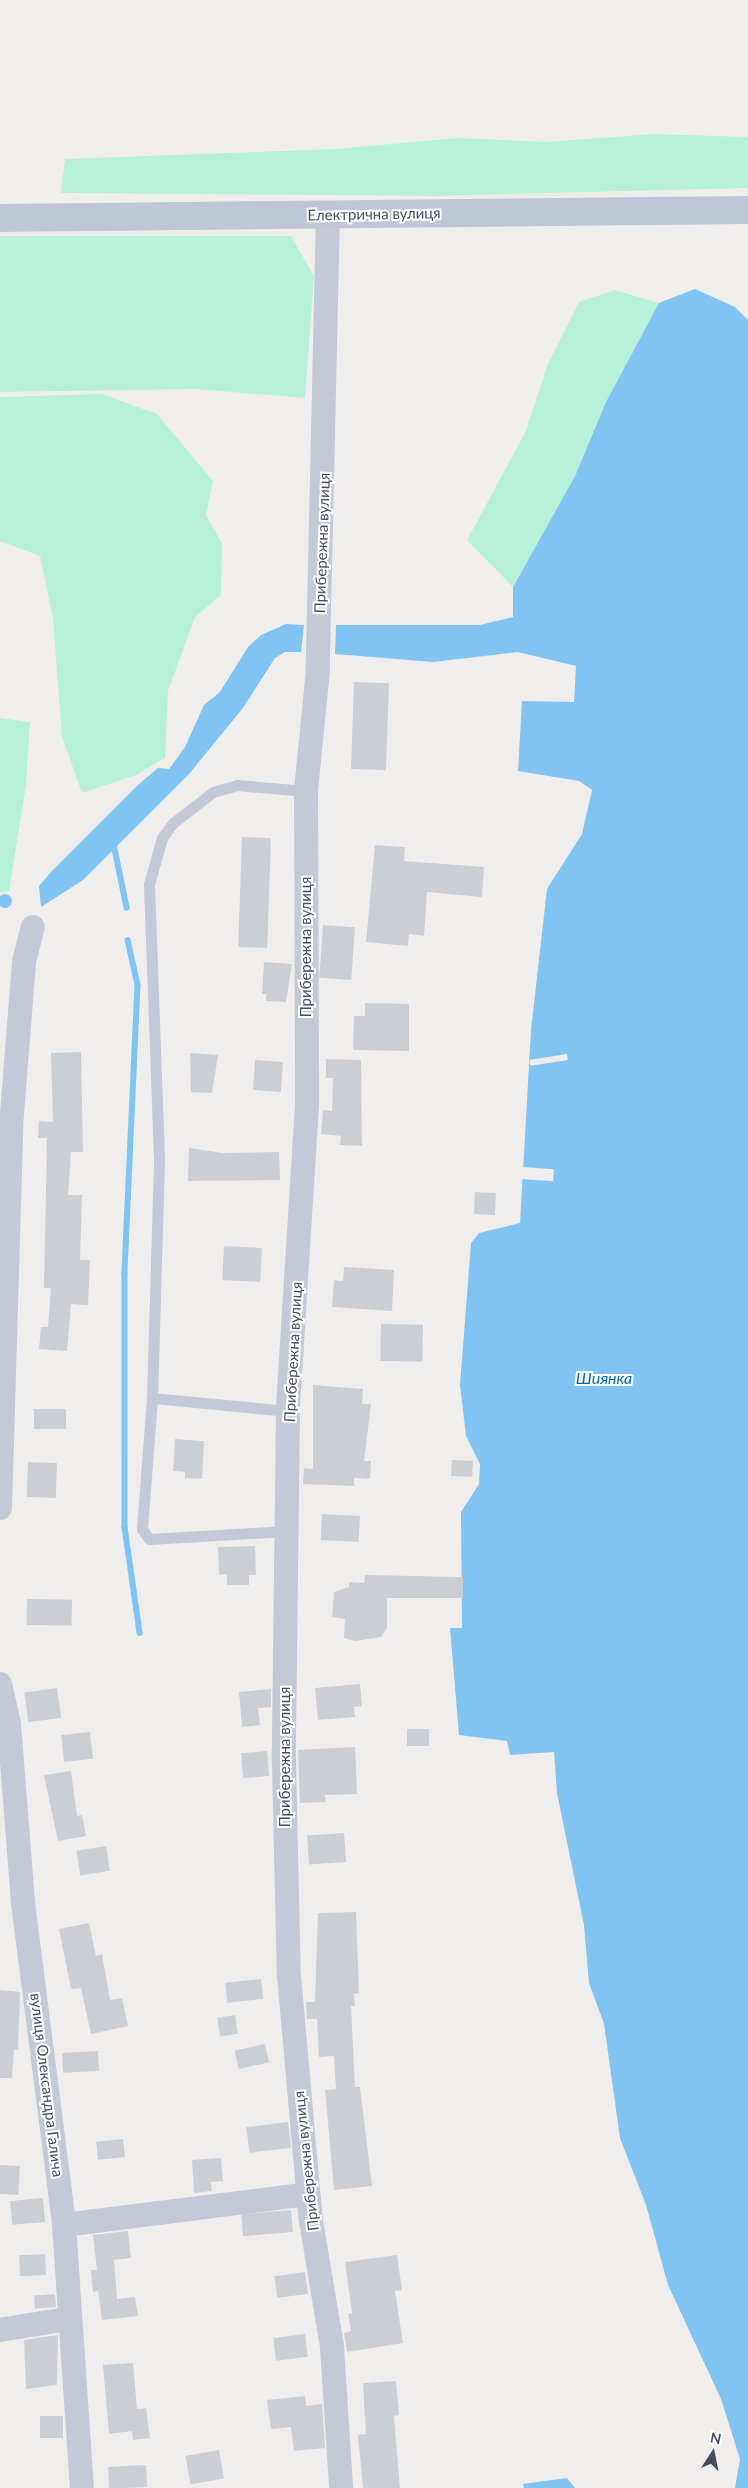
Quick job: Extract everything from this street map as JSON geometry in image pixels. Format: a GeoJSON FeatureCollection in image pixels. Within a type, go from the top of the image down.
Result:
{"type":"FeatureCollection","features":[{"type":"Feature","properties":{"kind":"street","name":"Електрична вулиця"},"geometry":{"type":"LineString","coordinates":[[0,218],[748,210]]}},
{"type":"Feature","properties":{"kind":"street","name":"Прибережна вулиця"},"geometry":{"type":"LineString","coordinates":[[328,214],[318,670],[306,791],[307,1106],[288,1411],[284,1763],[289,1976],[308,2194],[332,2347],[341,2488]]}},
{"type":"Feature","properties":{"kind":"street"},"geometry":{"type":"LineString","coordinates":[[0,1508],[11,1127],[24,962],[33,927]]}},
{"type":"Feature","properties":{"kind":"street","name":"вулиця Олександра Галича"},"geometry":{"type":"LineString","coordinates":[[0,1684],[9,1724],[23,1903],[64,2225],[68,2319],[82,2488]]}},
{"type":"Feature","properties":{"kind":"street"},"geometry":{"type":"LineString","coordinates":[[64,2225],[308,2194]]}},
{"type":"Feature","properties":{"kind":"street"},"geometry":{"type":"LineString","coordinates":[[0,2330],[68,2319]]}},
{"type":"Feature","properties":{"kind":"lane"},"geometry":{"type":"LineString","coordinates":[[287,1531],[149,1539],[142,1528],[152,1398],[159,1158],[156,984],[148,921],[155,854],[173,824],[213,792],[237,785],[306,791]]}},
{"type":"Feature","properties":{"kind":"lane"},"geometry":{"type":"LineString","coordinates":[[152,1398],[288,1411]]}},
{"type":"Feature","properties":{"kind":"green space"},"geometry":{"type":"Polygon","coordinates":[[[653,134],[748,137],[748,188],[433,196],[61,193],[65,159],[335,149],[458,138],[547,142],[653,134]]]}},
{"type":"Feature","properties":{"kind":"green space"},"geometry":{"type":"Polygon","coordinates":[[[0,236],[291,236],[314,276],[305,398],[196,389],[0,392],[0,236]]]}},
{"type":"Feature","properties":{"kind":"green space"},"geometry":{"type":"Polygon","coordinates":[[[615,290],[659,303],[606,402],[575,476],[513,587],[467,540],[525,433],[548,364],[579,302],[615,290]]]}},
{"type":"Feature","properties":{"kind":"green space"},"geometry":{"type":"Polygon","coordinates":[[[102,394],[157,414],[213,481],[206,515],[222,543],[221,595],[195,617],[168,691],[165,758],[136,775],[82,793],[62,737],[53,619],[40,556],[0,541],[0,397],[102,394]]]}},
{"type":"Feature","properties":{"kind":"green space"},"geometry":{"type":"Polygon","coordinates":[[[0,718],[30,722],[26,785],[9,891],[0,892],[0,718]]]}},
{"type":"Feature","properties":{"kind":"water","name":"Шиянка"},"geometry":{"type":"Polygon","coordinates":[[[695,289],[735,307],[748,320],[748,2488],[735,2488],[740,2459],[721,2399],[668,2285],[646,2205],[620,2138],[604,2024],[589,1983],[584,1925],[557,1793],[554,1752],[510,1755],[507,1741],[459,1735],[450,1628],[462,1628],[461,1512],[479,1484],[480,1464],[466,1436],[460,1385],[471,1243],[479,1233],[520,1223],[531,1030],[547,889],[582,834],[592,790],[579,781],[518,771],[522,701],[574,702],[576,666],[518,652],[433,662],[335,654],[336,625],[480,625],[513,617],[513,587],[575,476],[606,402],[659,303],[695,289]]]}},
{"type":"Feature","properties":{"kind":"water"},"geometry":{"type":"Polygon","coordinates":[[[286,624],[304,625],[301,652],[285,652],[275,658],[243,708],[189,774],[83,880],[41,907],[39,886],[51,872],[139,784],[158,768],[169,769],[185,747],[204,705],[220,692],[248,647],[261,635],[286,624]]]}},
{"type":"Feature","properties":{"kind":"water"},"geometry":{"type":"Polygon","coordinates":[[[2,894],[8,894],[12,901],[8,908],[2,908],[-2,904],[-2,898],[2,894]]]}},
{"type":"Feature","properties":{"kind":"water"},"geometry":{"type":"Polygon","coordinates":[[[567,2478],[575,2488],[524,2488],[523,2484],[567,2478]]]}},
{"type":"Feature","properties":{"kind":"pier"},"geometry":{"type":"Polygon","coordinates":[[[567,1054],[568,1060],[530,1066],[529,1060],[567,1054]]]}},
{"type":"Feature","properties":{"kind":"pier"},"geometry":{"type":"Polygon","coordinates":[[[522,1167],[554,1169],[553,1181],[521,1179],[522,1167]]]}},
{"type":"Feature","properties":{"kind":"building"},"geometry":{"type":"Polygon","coordinates":[[[354,682],[389,683],[386,770],[351,769],[354,682]]]}},
{"type":"Feature","properties":{"kind":"building"},"geometry":{"type":"Polygon","coordinates":[[[242,837],[271,838],[267,948],[238,947],[242,837]]]}},
{"type":"Feature","properties":{"kind":"building"},"geometry":{"type":"Polygon","coordinates":[[[375,845],[405,847],[404,861],[484,867],[482,897],[427,892],[424,936],[409,934],[408,946],[366,942],[375,845]]]}},
{"type":"Feature","properties":{"kind":"building"},"geometry":{"type":"Polygon","coordinates":[[[323,925],[355,927],[351,980],[319,978],[323,925]]]}},
{"type":"Feature","properties":{"kind":"building"},"geometry":{"type":"Polygon","coordinates":[[[264,962],[292,964],[286,1002],[266,1001],[266,994],[262,994],[264,962]]]}},
{"type":"Feature","properties":{"kind":"building"},"geometry":{"type":"Polygon","coordinates":[[[365,1003],[409,1004],[409,1051],[353,1050],[354,1016],[365,1016],[365,1003]]]}},
{"type":"Feature","properties":{"kind":"building"},"geometry":{"type":"Polygon","coordinates":[[[81,1052],[83,1152],[71,1152],[68,1195],[82,1195],[80,1260],[90,1260],[88,1305],[71,1304],[67,1351],[39,1349],[41,1327],[48,1327],[51,1288],[44,1288],[47,1138],[38,1138],[39,1121],[53,1122],[51,1053],[81,1052]]]}},
{"type":"Feature","properties":{"kind":"building"},"geometry":{"type":"Polygon","coordinates":[[[190,1053],[218,1055],[212,1093],[191,1092],[190,1053]]]}},
{"type":"Feature","properties":{"kind":"building"},"geometry":{"type":"Polygon","coordinates":[[[326,1059],[361,1060],[362,1146],[340,1145],[341,1136],[321,1134],[323,1110],[332,1111],[333,1078],[326,1078],[326,1059]]]}},
{"type":"Feature","properties":{"kind":"building"},"geometry":{"type":"Polygon","coordinates":[[[255,1060],[283,1062],[281,1092],[253,1090],[255,1060]]]}},
{"type":"Feature","properties":{"kind":"building"},"geometry":{"type":"Polygon","coordinates":[[[189,1148],[223,1153],[279,1152],[280,1180],[188,1181],[189,1148]]]}},
{"type":"Feature","properties":{"kind":"building"},"geometry":{"type":"Polygon","coordinates":[[[475,1192],[496,1193],[495,1215],[474,1214],[475,1192]]]}},
{"type":"Feature","properties":{"kind":"building"},"geometry":{"type":"Polygon","coordinates":[[[224,1246],[262,1248],[260,1282],[222,1280],[224,1246]]]}},
{"type":"Feature","properties":{"kind":"building"},"geometry":{"type":"Polygon","coordinates":[[[344,1267],[394,1270],[392,1311],[332,1307],[334,1280],[343,1281],[344,1267]]]}},
{"type":"Feature","properties":{"kind":"building"},"geometry":{"type":"Polygon","coordinates":[[[381,1324],[423,1325],[422,1362],[380,1361],[381,1324]]]}},
{"type":"Feature","properties":{"kind":"building"},"geometry":{"type":"Polygon","coordinates":[[[313,1385],[363,1389],[362,1404],[371,1404],[364,1461],[371,1461],[370,1479],[354,1478],[354,1486],[303,1484],[304,1468],[313,1469],[313,1385]]]}},
{"type":"Feature","properties":{"kind":"building"},"geometry":{"type":"Polygon","coordinates":[[[34,1409],[66,1409],[66,1429],[34,1429],[34,1409]]]}},
{"type":"Feature","properties":{"kind":"building"},"geometry":{"type":"Polygon","coordinates":[[[175,1439],[204,1441],[202,1479],[185,1478],[185,1472],[173,1471],[175,1439]]]}},
{"type":"Feature","properties":{"kind":"building"},"geometry":{"type":"Polygon","coordinates":[[[452,1460],[473,1461],[472,1477],[451,1476],[452,1460]]]}},
{"type":"Feature","properties":{"kind":"building"},"geometry":{"type":"Polygon","coordinates":[[[28,1462],[57,1463],[56,1498],[27,1497],[28,1462]]]}},
{"type":"Feature","properties":{"kind":"building"},"geometry":{"type":"Polygon","coordinates":[[[322,1514],[360,1516],[359,1542],[321,1540],[322,1514]]]}},
{"type":"Feature","properties":{"kind":"building"},"geometry":{"type":"Polygon","coordinates":[[[255,1546],[256,1575],[249,1575],[249,1585],[227,1585],[227,1574],[219,1575],[218,1547],[255,1546]]]}},
{"type":"Feature","properties":{"kind":"building"},"geometry":{"type":"Polygon","coordinates":[[[365,1575],[463,1577],[463,1598],[387,1598],[387,1628],[381,1637],[355,1641],[344,1638],[345,1619],[332,1617],[334,1592],[349,1587],[349,1582],[364,1583],[365,1575]]]}},
{"type":"Feature","properties":{"kind":"building"},"geometry":{"type":"Polygon","coordinates":[[[27,1599],[72,1600],[72,1626],[27,1625],[27,1599]]]}},
{"type":"Feature","properties":{"kind":"building"},"geometry":{"type":"Polygon","coordinates":[[[360,1684],[362,1706],[354,1707],[355,1717],[318,1720],[315,1688],[360,1684]]]}},
{"type":"Feature","properties":{"kind":"building"},"geometry":{"type":"Polygon","coordinates":[[[57,1688],[61,1718],[28,1722],[24,1693],[57,1688]]]}},
{"type":"Feature","properties":{"kind":"building"},"geometry":{"type":"Polygon","coordinates":[[[271,1689],[271,1707],[258,1708],[260,1725],[242,1727],[239,1692],[271,1689]]]}},
{"type":"Feature","properties":{"kind":"building"},"geometry":{"type":"Polygon","coordinates":[[[407,1729],[429,1729],[429,1746],[407,1746],[407,1729]]]}},
{"type":"Feature","properties":{"kind":"building"},"geometry":{"type":"Polygon","coordinates":[[[90,1732],[93,1759],[64,1762],[61,1735],[90,1732]]]}},
{"type":"Feature","properties":{"kind":"building"},"geometry":{"type":"Polygon","coordinates":[[[355,1747],[357,1794],[325,1795],[326,1802],[300,1803],[298,1750],[355,1747]]]}},
{"type":"Feature","properties":{"kind":"building"},"geometry":{"type":"Polygon","coordinates":[[[267,1751],[269,1776],[243,1778],[241,1753],[267,1751]]]}},
{"type":"Feature","properties":{"kind":"building"},"geometry":{"type":"Polygon","coordinates":[[[71,1771],[77,1816],[82,1815],[86,1836],[58,1841],[44,1775],[71,1771]]]}},
{"type":"Feature","properties":{"kind":"building"},"geometry":{"type":"Polygon","coordinates":[[[344,1833],[346,1862],[309,1865],[307,1836],[344,1833]]]}},
{"type":"Feature","properties":{"kind":"building"},"geometry":{"type":"Polygon","coordinates":[[[106,1846],[110,1871],[80,1875],[76,1851],[106,1846]]]}},
{"type":"Feature","properties":{"kind":"building"},"geometry":{"type":"Polygon","coordinates":[[[356,1912],[359,1993],[354,1994],[355,2006],[351,2006],[355,2087],[360,2087],[372,2186],[334,2190],[325,2090],[336,2089],[334,2056],[319,2057],[317,2019],[307,2019],[306,2002],[315,2002],[318,1913],[356,1912]]]}},
{"type":"Feature","properties":{"kind":"building"},"geometry":{"type":"Polygon","coordinates":[[[89,1923],[96,1956],[102,1954],[110,2000],[122,1998],[128,2026],[91,2034],[81,1988],[71,1989],[59,1929],[89,1923]]]}},
{"type":"Feature","properties":{"kind":"building"},"geometry":{"type":"Polygon","coordinates":[[[261,1979],[263,1999],[227,2003],[225,1983],[261,1979]]]}},
{"type":"Feature","properties":{"kind":"building"},"geometry":{"type":"Polygon","coordinates":[[[0,1990],[20,1992],[18,2050],[14,2049],[12,2078],[0,2078],[0,1990]]]}},
{"type":"Feature","properties":{"kind":"building"},"geometry":{"type":"Polygon","coordinates":[[[235,2015],[238,2034],[220,2037],[217,2018],[235,2015]]]}},
{"type":"Feature","properties":{"kind":"building"},"geometry":{"type":"Polygon","coordinates":[[[265,2044],[269,2063],[239,2069],[235,2050],[265,2044]]]}},
{"type":"Feature","properties":{"kind":"building"},"geometry":{"type":"Polygon","coordinates":[[[98,2051],[99,2071],[63,2073],[62,2053],[98,2051]]]}},
{"type":"Feature","properties":{"kind":"building"},"geometry":{"type":"Polygon","coordinates":[[[288,2122],[291,2148],[249,2153],[246,2127],[288,2122]]]}},
{"type":"Feature","properties":{"kind":"building"},"geometry":{"type":"Polygon","coordinates":[[[123,2139],[125,2157],[98,2160],[96,2142],[123,2139]]]}},
{"type":"Feature","properties":{"kind":"building"},"geometry":{"type":"Polygon","coordinates":[[[221,2158],[223,2181],[211,2182],[212,2191],[194,2193],[192,2160],[221,2158]]]}},
{"type":"Feature","properties":{"kind":"building"},"geometry":{"type":"Polygon","coordinates":[[[0,2165],[20,2166],[18,2195],[0,2194],[0,2165]]]}},
{"type":"Feature","properties":{"kind":"building"},"geometry":{"type":"Polygon","coordinates":[[[43,2198],[45,2222],[12,2225],[10,2201],[43,2198]]]}},
{"type":"Feature","properties":{"kind":"building"},"geometry":{"type":"Polygon","coordinates":[[[291,2210],[293,2232],[243,2236],[241,2214],[291,2210]]]}},
{"type":"Feature","properties":{"kind":"building"},"geometry":{"type":"Polygon","coordinates":[[[128,2231],[131,2258],[114,2260],[117,2299],[135,2297],[138,2316],[102,2320],[98,2291],[93,2292],[91,2270],[97,2270],[93,2235],[128,2231]]]}},
{"type":"Feature","properties":{"kind":"building"},"geometry":{"type":"Polygon","coordinates":[[[45,2254],[46,2275],[20,2276],[19,2255],[45,2254]]]}},
{"type":"Feature","properties":{"kind":"building"},"geometry":{"type":"Polygon","coordinates":[[[397,2255],[402,2290],[395,2291],[403,2343],[347,2352],[344,2333],[351,2331],[348,2314],[352,2313],[345,2262],[397,2255]]]}},
{"type":"Feature","properties":{"kind":"building"},"geometry":{"type":"Polygon","coordinates":[[[305,2272],[308,2294],[277,2298],[274,2276],[305,2272]]]}},
{"type":"Feature","properties":{"kind":"building"},"geometry":{"type":"Polygon","coordinates":[[[55,2294],[56,2307],[35,2308],[34,2295],[55,2294]]]}},
{"type":"Feature","properties":{"kind":"building"},"geometry":{"type":"Polygon","coordinates":[[[305,2334],[308,2357],[276,2361],[273,2338],[305,2334]]]}},
{"type":"Feature","properties":{"kind":"building"},"geometry":{"type":"Polygon","coordinates":[[[58,2335],[57,2385],[26,2389],[24,2340],[58,2335]]]}},
{"type":"Feature","properties":{"kind":"building"},"geometry":{"type":"Polygon","coordinates":[[[133,2363],[137,2409],[146,2408],[150,2438],[133,2440],[132,2431],[109,2434],[103,2365],[133,2363]]]}},
{"type":"Feature","properties":{"kind":"building"},"geometry":{"type":"Polygon","coordinates":[[[396,2381],[399,2415],[394,2416],[400,2488],[363,2488],[358,2435],[366,2434],[363,2383],[396,2381]]]}},
{"type":"Feature","properties":{"kind":"building"},"geometry":{"type":"Polygon","coordinates":[[[305,2396],[306,2406],[322,2404],[325,2448],[294,2451],[291,2427],[271,2429],[267,2400],[305,2396]]]}},
{"type":"Feature","properties":{"kind":"building"},"geometry":{"type":"Polygon","coordinates":[[[40,2416],[63,2416],[63,2438],[40,2438],[40,2416]]]}},
{"type":"Feature","properties":{"kind":"building"},"geometry":{"type":"Polygon","coordinates":[[[219,2450],[224,2479],[191,2484],[186,2456],[219,2450]]]}},
{"type":"Feature","properties":{"kind":"building"},"geometry":{"type":"Polygon","coordinates":[[[146,2465],[147,2487],[109,2488],[108,2467],[146,2465]]]}},
{"type":"Feature","properties":{"kind":"waterway"},"geometry":{"type":"LineString","coordinates":[[113,839],[127,908]]}},
{"type":"Feature","properties":{"kind":"waterway"},"geometry":{"type":"LineString","coordinates":[[128,940],[138,985],[125,1274],[125,1527],[140,1633]]}}]}
